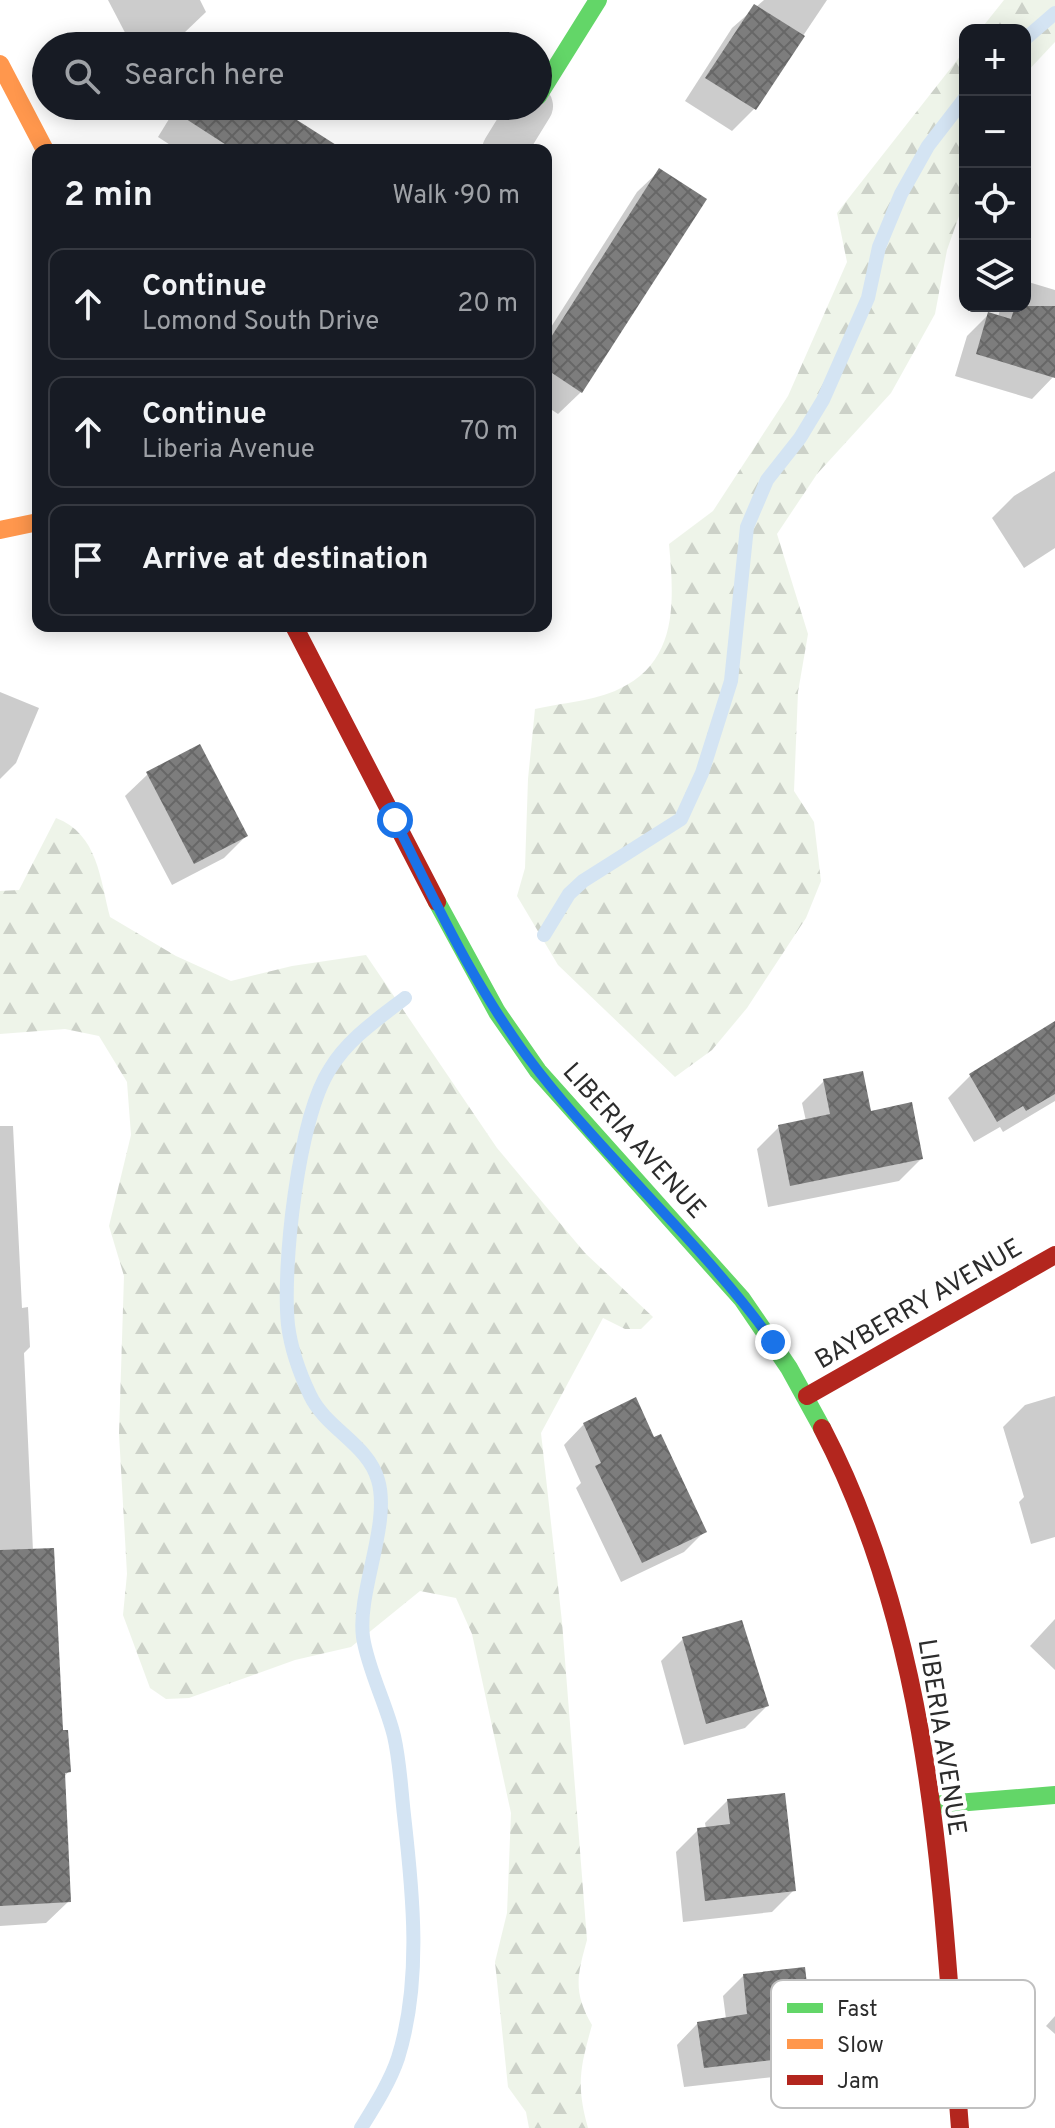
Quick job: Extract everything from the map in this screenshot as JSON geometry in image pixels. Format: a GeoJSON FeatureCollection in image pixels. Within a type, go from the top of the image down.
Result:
{"type":"FeatureCollection","features":[{"type":"Feature","properties":{"kind":"main road"},"geometry":{"type":"LineString","coordinates":[[552,74],[598,0]]}},
{"type":"Feature","properties":{"kind":"main road"},"geometry":{"type":"LineString","coordinates":[[0,64],[42,144]]}},
{"type":"Feature","properties":{"kind":"main road"},"geometry":{"type":"LineString","coordinates":[[0,530],[32,523]]}},
{"type":"Feature","properties":{"kind":"main road","name":"LIBERIA AVENUE"},"geometry":{"type":"LineString","coordinates":[[297,632],[468,962],[538,1070],[616,1162],[714,1264],[773,1342],[807,1396],[847,1479],[880,1562],[913,1683],[932,1805],[947,1980]]}},
{"type":"Feature","properties":{"kind":"main road","name":"BAYBERRY AVENUE"},"geometry":{"type":"LineString","coordinates":[[807,1396],[1055,1255]]}},
{"type":"Feature","properties":{"kind":"main road"},"geometry":{"type":"LineString","coordinates":[[932,1805],[1055,1795]]}},
{"type":"Feature","properties":{"kind":"main road","name":"LIBERIA AVENUE"},"geometry":{"type":"LineString","coordinates":[[958,2108],[960,2128]]}},
{"type":"Feature","properties":{"kind":"street"},"geometry":{"type":"LineString","coordinates":[[508,144],[522,120]]}},
{"type":"Feature","properties":{"kind":"green space"},"geometry":{"type":"Polygon","coordinates":[[[1004,0],[1055,0],[1055,42],[1031,68],[1031,24],[985,24],[1004,0]]]}},
{"type":"Feature","properties":{"kind":"green space"},"geometry":{"type":"Polygon","coordinates":[[[959,58],[959,216],[947,250],[935,314],[891,393],[817,474],[777,534],[808,634],[798,692],[794,791],[814,822],[821,881],[806,918],[747,1008],[712,1050],[675,1077],[558,965],[517,896],[525,868],[528,779],[535,709],[589,699],[619,689],[639,677],[663,646],[671,607],[669,544],[713,511],[788,396],[847,262],[837,213],[959,58]]]}},
{"type":"Feature","properties":{"kind":"green space"},"geometry":{"type":"Polygon","coordinates":[[[56,818],[70,825],[89,846],[100,873],[110,917],[176,956],[231,981],[292,966],[366,955],[497,1148],[585,1253],[653,1317],[641,1329],[625,1329],[603,1318],[541,1433],[562,1622],[587,1940],[579,1993],[592,2025],[581,2076],[588,2128],[529,2128],[526,2112],[508,2087],[495,1962],[507,1913],[511,1813],[472,1634],[456,1598],[420,1591],[351,1647],[295,1660],[189,1698],[166,1699],[150,1688],[123,1615],[127,1574],[119,1434],[124,1276],[109,1226],[131,1135],[127,1082],[99,1036],[65,1029],[0,1034],[0,891],[19,890],[56,818]]]}},
{"type":"Feature","properties":{"kind":"building"},"geometry":{"type":"Polygon","coordinates":[[[754,4],[805,36],[756,110],[705,78],[754,4]]]}},
{"type":"Feature","properties":{"kind":"building"},"geometry":{"type":"Polygon","coordinates":[[[188,120],[297,120],[335,144],[225,144],[188,120]]]}},
{"type":"Feature","properties":{"kind":"building"},"geometry":{"type":"Polygon","coordinates":[[[659,168],[707,199],[582,393],[552,373],[552,336],[659,168]]]}},
{"type":"Feature","properties":{"kind":"building"},"geometry":{"type":"Polygon","coordinates":[[[1031,306],[1055,306],[1055,378],[976,354],[988,312],[1011,319],[1013,312],[1031,312],[1031,306]]]}},
{"type":"Feature","properties":{"kind":"building"},"geometry":{"type":"Polygon","coordinates":[[[200,744],[248,836],[194,864],[146,772],[200,744]]]}},
{"type":"Feature","properties":{"kind":"building"},"geometry":{"type":"Polygon","coordinates":[[[1055,1021],[1055,1094],[1026,1111],[1023,1106],[997,1122],[969,1074],[1055,1021]]]}},
{"type":"Feature","properties":{"kind":"building"},"geometry":{"type":"Polygon","coordinates":[[[863,1071],[871,1111],[912,1102],[923,1159],[790,1186],[778,1125],[830,1114],[823,1079],[863,1071]]]}},
{"type":"Feature","properties":{"kind":"building"},"geometry":{"type":"Polygon","coordinates":[[[636,1397],[654,1437],[661,1434],[707,1532],[642,1563],[595,1466],[601,1463],[583,1423],[636,1397]]]}},
{"type":"Feature","properties":{"kind":"building"},"geometry":{"type":"Polygon","coordinates":[[[54,1548],[63,1730],[68,1730],[71,1772],[65,1773],[71,1902],[0,1906],[0,1550],[54,1548]]]}},
{"type":"Feature","properties":{"kind":"building"},"geometry":{"type":"Polygon","coordinates":[[[742,1620],[769,1706],[706,1724],[682,1637],[742,1620]]]}},
{"type":"Feature","properties":{"kind":"building"},"geometry":{"type":"Polygon","coordinates":[[[785,1793],[796,1891],[705,1901],[697,1828],[730,1824],[727,1799],[785,1793]]]}},
{"type":"Feature","properties":{"kind":"building"},"geometry":{"type":"Polygon","coordinates":[[[805,1967],[806,1980],[771,1980],[771,2060],[704,2068],[697,2022],[747,2014],[743,1974],[805,1967]]]}},
{"type":"Feature","properties":{"kind":"waterway"},"geometry":{"type":"LineString","coordinates":[[1031,34],[1055,13]]}},
{"type":"Feature","properties":{"kind":"waterway"},"geometry":{"type":"LineString","coordinates":[[544,935],[569,894],[583,881],[681,819],[702,773],[731,681],[747,527],[767,480],[800,438],[823,400],[868,298],[879,247],[901,194],[928,146],[959,106]]}},
{"type":"Feature","properties":{"kind":"waterway"},"geometry":{"type":"LineString","coordinates":[[361,2128],[398,2058],[406,2029],[413,1968],[410,1875],[398,1756],[363,1637],[362,1619],[381,1498],[373,1467],[317,1407],[303,1379],[288,1325],[288,1267],[301,1156],[319,1092],[330,1069],[346,1048],[405,998]]}},
{"type":"Feature","properties":{"kind":"traffic: fast"},"geometry":{"type":"LineString","coordinates":[[552,74],[598,0]]}},
{"type":"Feature","properties":{"kind":"traffic: fast"},"geometry":{"type":"LineString","coordinates":[[437,902],[497,1012],[538,1071],[742,1299],[789,1368],[822,1428]]}},
{"type":"Feature","properties":{"kind":"traffic: fast"},"geometry":{"type":"LineString","coordinates":[[932,1805],[1055,1795]]}},
{"type":"Feature","properties":{"kind":"traffic: slow"},"geometry":{"type":"LineString","coordinates":[[0,64],[42,144]]}},
{"type":"Feature","properties":{"kind":"traffic: slow"},"geometry":{"type":"LineString","coordinates":[[0,530],[32,523]]}},
{"type":"Feature","properties":{"kind":"traffic: jam"},"geometry":{"type":"LineString","coordinates":[[297,632],[437,902]]}},
{"type":"Feature","properties":{"kind":"traffic: jam"},"geometry":{"type":"LineString","coordinates":[[807,1396],[1055,1255]]}},
{"type":"Feature","properties":{"kind":"traffic: jam"},"geometry":{"type":"LineString","coordinates":[[822,1428],[860,1511],[889,1595],[910,1682],[938,1859],[948,1980]]}},
{"type":"Feature","properties":{"kind":"traffic: jam"},"geometry":{"type":"LineString","coordinates":[[958,2108],[960,2128]]}},
{"type":"Feature","properties":{"kind":"route"},"geometry":{"type":"LineString","coordinates":[[395,820],[453,937],[538,1070],[616,1162],[714,1264],[773,1342]]}}]}
